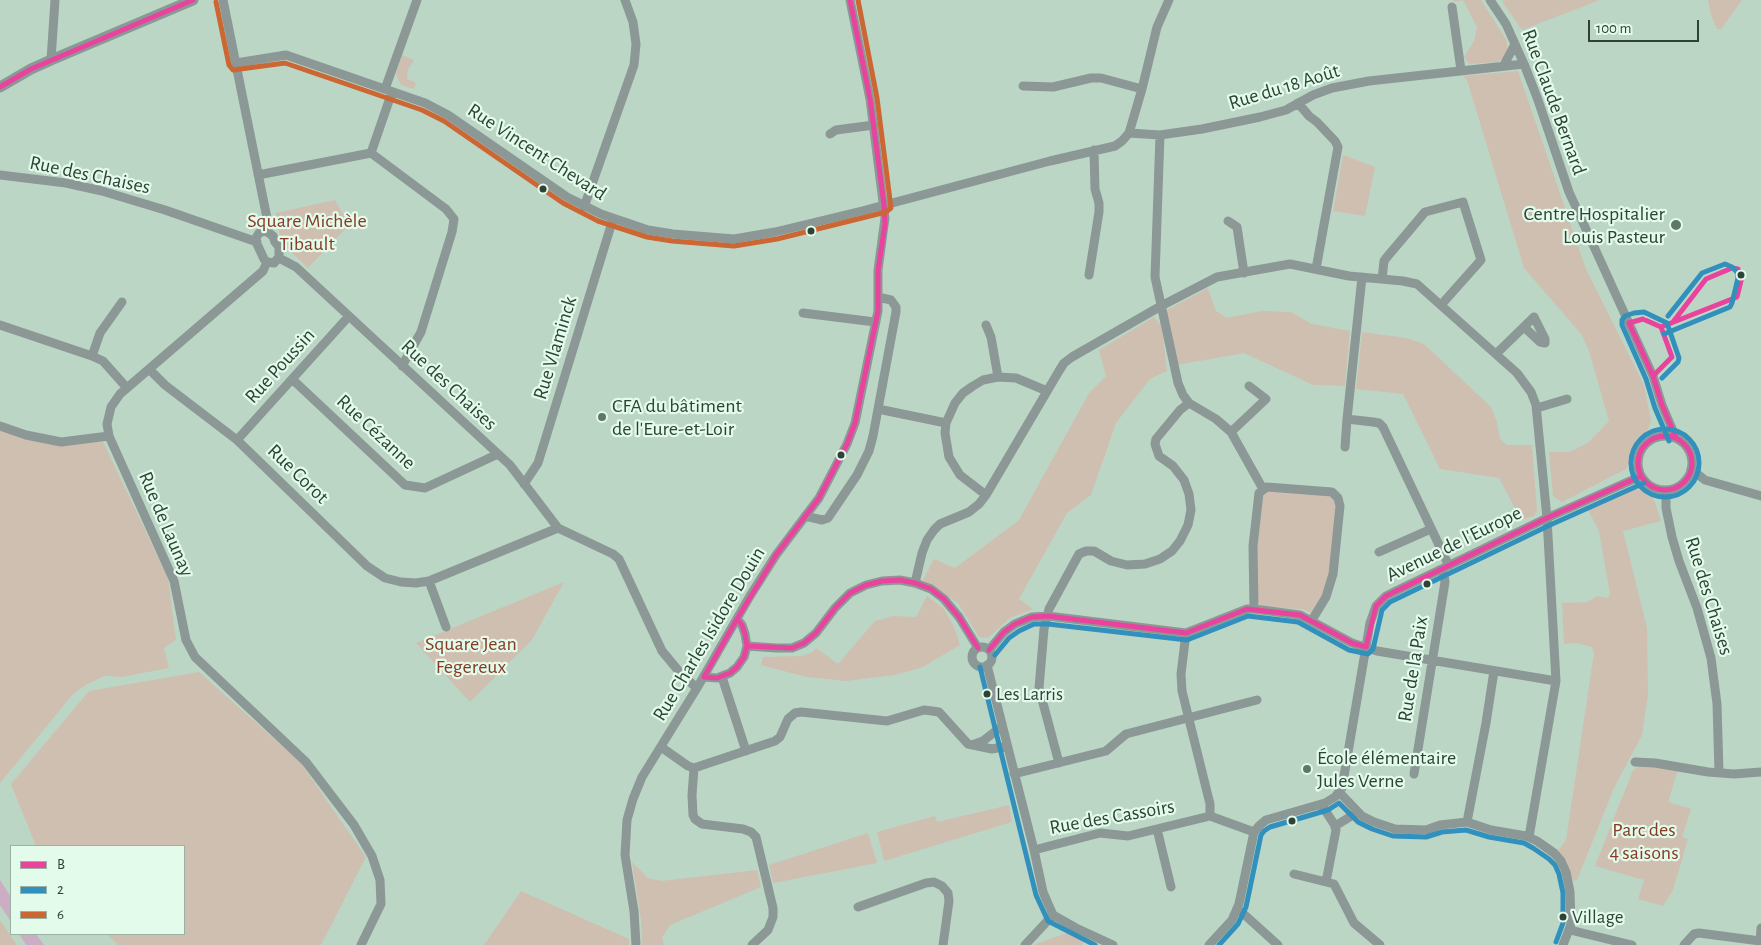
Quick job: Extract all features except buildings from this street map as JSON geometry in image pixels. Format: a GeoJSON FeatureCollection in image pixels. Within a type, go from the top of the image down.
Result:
{"type":"FeatureCollection","features":[{"type":"Feature","properties":{"kind":"main road"},"geometry":{"type":"LineString","coordinates":[[0,87],[31,69],[193,0]]}},
{"type":"Feature","properties":{"kind":"street"},"geometry":{"type":"LineString","coordinates":[[51,60],[55,0]]}},
{"type":"Feature","properties":{"kind":"street"},"geometry":{"type":"LineString","coordinates":[[223,0],[267,218],[268,232]]}},
{"type":"Feature","properties":{"kind":"street"},"geometry":{"type":"LineString","coordinates":[[372,153],[388,91],[417,0]]}},
{"type":"Feature","properties":{"kind":"street"},"geometry":{"type":"LineString","coordinates":[[584,207],[634,64],[636,44],[633,22],[625,0]]}},
{"type":"Feature","properties":{"kind":"street","name":"Rue Charles Isidore Douin"},"geometry":{"type":"LineString","coordinates":[[636,945],[634,911],[625,856],[627,820],[642,777],[776,555],[819,498],[851,437],[855,423],[875,322],[878,298],[878,270],[885,224],[874,125],[850,0]]}},
{"type":"Feature","properties":{"kind":"street"},"geometry":{"type":"LineString","coordinates":[[884,205],[1115,146],[1122,141],[1129,133],[1157,27],[1169,0]]}},
{"type":"Feature","properties":{"kind":"street","name":"Rue Claude Bernard"},"geometry":{"type":"LineString","coordinates":[[1490,0],[1506,24],[1524,64],[1569,192],[1653,376],[1662,405],[1676,438]]}},
{"type":"Feature","properties":{"kind":"street"},"geometry":{"type":"LineString","coordinates":[[1452,7],[1461,70]]}},
{"type":"Feature","properties":{"kind":"street"},"geometry":{"type":"LineString","coordinates":[[1504,65],[1515,44]]}},
{"type":"Feature","properties":{"kind":"street","name":"Rue Vincent Chevard"},"geometry":{"type":"LineString","coordinates":[[236,63],[286,55],[425,104],[448,115],[584,207],[648,230],[734,239],[775,232],[884,205]]}},
{"type":"Feature","properties":{"kind":"street","name":"Rue du 18 Août"},"geometry":{"type":"LineString","coordinates":[[1129,133],[1160,135],[1202,129],[1260,117],[1286,110],[1332,88],[1369,81],[1524,64]]}},
{"type":"Feature","properties":{"kind":"street"},"geometry":{"type":"LineString","coordinates":[[1023,86],[1053,87],[1092,78],[1101,78],[1142,88]]}},
{"type":"Feature","properties":{"kind":"street"},"geometry":{"type":"LineString","coordinates":[[1298,103],[1335,141],[1338,147],[1316,269]]}},
{"type":"Feature","properties":{"kind":"street"},"geometry":{"type":"LineString","coordinates":[[832,131],[874,125]]}},
{"type":"Feature","properties":{"kind":"street"},"geometry":{"type":"LineString","coordinates":[[1160,135],[1155,277],[1178,384],[1189,403],[1216,419],[1231,432],[1263,489]]}},
{"type":"Feature","properties":{"kind":"street"},"geometry":{"type":"LineString","coordinates":[[1089,275],[1099,212],[1099,203],[1095,189],[1094,150]]}},
{"type":"Feature","properties":{"kind":"street"},"geometry":{"type":"LineString","coordinates":[[258,175],[372,153],[446,209],[454,218],[452,232],[421,332],[402,366]]}},
{"type":"Feature","properties":{"kind":"street","name":"Rue des Chaises"},"geometry":{"type":"LineString","coordinates":[[0,175],[66,183],[102,191],[165,210],[257,242]]}},
{"type":"Feature","properties":{"kind":"street"},"geometry":{"type":"LineString","coordinates":[[1382,279],[1384,261],[1425,212],[1464,202],[1481,260],[1441,305]]}},
{"type":"Feature","properties":{"kind":"street","name":"Rue Vlaminck"},"geometry":{"type":"LineString","coordinates":[[524,484],[538,463],[613,219]]}},
{"type":"Feature","properties":{"kind":"street"},"geometry":{"type":"LineString","coordinates":[[1228,221],[1237,227],[1244,273]]}},
{"type":"Feature","properties":{"kind":"street"},"geometry":{"type":"LineString","coordinates":[[268,232],[273,236],[279,247],[279,258],[274,263],[267,262],[264,259],[257,242],[259,233],[268,232]]}},
{"type":"Feature","properties":{"kind":"street","name":"Rue des Chaises"},"geometry":{"type":"LineString","coordinates":[[279,258],[296,267],[510,465],[558,528],[615,556],[622,564],[662,651],[682,676],[697,688]]}},
{"type":"Feature","properties":{"kind":"street","name":"Rue de Launay"},"geometry":{"type":"LineString","coordinates":[[267,262],[263,271],[120,394],[111,408],[107,424],[109,436],[174,581],[186,640],[195,657],[306,762],[354,824],[372,856],[380,880],[381,904],[361,945]]}},
{"type":"Feature","properties":{"kind":"street"},"geometry":{"type":"LineString","coordinates":[[915,582],[924,549],[934,530],[940,524],[969,512],[979,504],[1046,391],[1064,363],[1072,357],[1210,280],[1290,264],[1362,277],[1417,284],[1524,380],[1537,408],[1547,518],[1556,681],[1529,837]]}},
{"type":"Feature","properties":{"kind":"street"},"geometry":{"type":"LineString","coordinates":[[1345,447],[1362,277]]}},
{"type":"Feature","properties":{"kind":"street"},"geometry":{"type":"LineString","coordinates":[[805,516],[822,520],[828,518],[857,475],[869,451],[896,306],[890,299],[878,298]]}},
{"type":"Feature","properties":{"kind":"street"},"geometry":{"type":"LineString","coordinates":[[92,356],[100,333],[122,302]]}},
{"type":"Feature","properties":{"kind":"street"},"geometry":{"type":"LineString","coordinates":[[803,313],[875,322]]}},
{"type":"Feature","properties":{"kind":"street","name":"Rue Poussin"},"geometry":{"type":"LineString","coordinates":[[237,440],[349,316]]}},
{"type":"Feature","properties":{"kind":"street"},"geometry":{"type":"LineString","coordinates":[[986,325],[991,337],[998,377]]}},
{"type":"Feature","properties":{"kind":"street"},"geometry":{"type":"LineString","coordinates":[[0,326],[103,361],[127,388]]}},
{"type":"Feature","properties":{"kind":"street"},"geometry":{"type":"LineString","coordinates":[[1496,354],[1524,327]]}},
{"type":"Feature","properties":{"kind":"street","name":"Rue Corot"},"geometry":{"type":"LineString","coordinates":[[150,370],[165,385],[237,440],[367,566],[385,578],[401,582],[429,582],[558,528]]}},
{"type":"Feature","properties":{"kind":"street"},"geometry":{"type":"LineString","coordinates":[[986,495],[960,475],[953,465],[946,445],[946,424],[949,413],[963,393],[983,380],[998,377],[1016,378],[1046,391]]}},
{"type":"Feature","properties":{"kind":"street","name":"Rue Cézanne"},"geometry":{"type":"LineString","coordinates":[[292,379],[405,485],[425,488],[498,454]]}},
{"type":"Feature","properties":{"kind":"street"},"geometry":{"type":"LineString","coordinates":[[1231,432],[1266,399],[1249,386]]}},
{"type":"Feature","properties":{"kind":"street"},"geometry":{"type":"LineString","coordinates":[[1537,408],[1567,398]]}},
{"type":"Feature","properties":{"kind":"street"},"geometry":{"type":"LineString","coordinates":[[1059,763],[1039,688],[1044,628],[1048,609],[1079,554],[1086,550],[1094,551],[1111,561],[1127,565],[1145,564],[1160,559],[1172,551],[1180,541],[1188,525],[1191,510],[1189,494],[1184,480],[1173,466],[1159,456],[1155,444],[1156,439],[1174,417],[1189,403]]}},
{"type":"Feature","properties":{"kind":"street"},"geometry":{"type":"LineString","coordinates":[[878,409],[946,424]]}},
{"type":"Feature","properties":{"kind":"street","name":"Rue de la Paix"},"geometry":{"type":"LineString","coordinates":[[1347,419],[1379,423],[1383,427],[1432,529],[1445,568],[1445,582],[1414,774]]}},
{"type":"Feature","properties":{"kind":"street"},"geometry":{"type":"LineString","coordinates":[[0,426],[26,435],[61,442],[109,436]]}},
{"type":"Feature","properties":{"kind":"street"},"geometry":{"type":"LineString","coordinates":[[1666,436],[1676,438],[1684,444],[1689,452],[1691,469],[1683,483],[1675,488],[1657,489],[1649,485],[1641,476],[1638,470],[1638,460],[1643,447],[1650,440],[1666,436]]}},
{"type":"Feature","properties":{"kind":"street"},"geometry":{"type":"LineString","coordinates":[[1691,469],[1705,480],[1761,496]]}},
{"type":"Feature","properties":{"kind":"street","name":"Avenue de l'Europe"},"geometry":{"type":"LineString","coordinates":[[1340,792],[1345,776],[1348,747],[1373,614],[1381,601],[1396,591],[1547,518],[1641,476]]}},
{"type":"Feature","properties":{"kind":"street"},"geometry":{"type":"LineString","coordinates":[[1254,609],[1253,546],[1260,493],[1267,486],[1332,492],[1338,498],[1340,506],[1333,574],[1326,597],[1312,620]]}},
{"type":"Feature","properties":{"kind":"street","name":"Rue des Chaises"},"geometry":{"type":"LineString","coordinates":[[1666,490],[1666,508],[1672,537],[1697,608],[1711,658],[1717,704],[1719,772]]}},
{"type":"Feature","properties":{"kind":"street"},"geometry":{"type":"LineString","coordinates":[[1379,552],[1432,529]]}},
{"type":"Feature","properties":{"kind":"street"},"geometry":{"type":"LineString","coordinates":[[746,646],[792,648],[804,643],[816,633],[835,608],[850,593],[866,585],[891,580],[915,582],[931,589],[944,599],[959,617],[978,648]]}},
{"type":"Feature","properties":{"kind":"street"},"geometry":{"type":"LineString","coordinates":[[429,582],[446,627]]}},
{"type":"Feature","properties":{"kind":"street"},"geometry":{"type":"LineString","coordinates":[[989,650],[1004,632],[1015,624],[1032,617],[1048,616],[1186,633],[1247,609],[1254,609],[1300,615],[1352,643],[1377,652],[1556,681]]}},
{"type":"Feature","properties":{"kind":"street"},"geometry":{"type":"LineString","coordinates":[[704,677],[712,679],[722,677],[737,667],[744,657],[746,646],[742,625],[737,619]]}},
{"type":"Feature","properties":{"kind":"street"},"geometry":{"type":"LineString","coordinates":[[1186,633],[1180,680],[1210,804],[1210,816],[1254,832]]}},
{"type":"Feature","properties":{"kind":"street"},"geometry":{"type":"LineString","coordinates":[[987,666],[978,666],[974,662],[972,655],[978,648],[984,647],[989,650],[992,658],[987,666],[1043,892],[1053,915],[1113,945]]}},
{"type":"Feature","properties":{"kind":"street"},"geometry":{"type":"LineString","coordinates":[[1467,822],[1494,671]]}},
{"type":"Feature","properties":{"kind":"street"},"geometry":{"type":"LineString","coordinates":[[722,677],[746,751]]}},
{"type":"Feature","properties":{"kind":"street"},"geometry":{"type":"LineString","coordinates":[[1014,774],[1106,751],[1126,734],[1257,700]]}},
{"type":"Feature","properties":{"kind":"street"},"geometry":{"type":"LineString","coordinates":[[694,768],[775,741],[780,737],[788,719],[794,713],[801,712],[886,721],[924,710],[939,712],[968,744],[992,749],[1007,746]]}},
{"type":"Feature","properties":{"kind":"street"},"geometry":{"type":"LineString","coordinates":[[972,745],[983,741],[1002,726]]}},
{"type":"Feature","properties":{"kind":"street"},"geometry":{"type":"LineString","coordinates":[[661,747],[694,768]]}},
{"type":"Feature","properties":{"kind":"street"},"geometry":{"type":"LineString","coordinates":[[1635,762],[1655,763],[1708,772],[1761,772]]}},
{"type":"Feature","properties":{"kind":"street"},"geometry":{"type":"LineString","coordinates":[[694,768],[692,795],[695,820],[702,824],[743,829],[752,832],[756,837],[773,908],[773,917],[768,930],[752,945]]}},
{"type":"Feature","properties":{"kind":"street"},"geometry":{"type":"LineString","coordinates":[[1209,945],[1232,920],[1237,908],[1254,832],[1266,820],[1321,804],[1335,797],[1340,792],[1362,816],[1395,829],[1426,830],[1440,825],[1467,822],[1491,830],[1529,837],[1537,841],[1554,853],[1561,861],[1566,872],[1570,892],[1571,924],[1563,945]]}},
{"type":"Feature","properties":{"kind":"street"},"geometry":{"type":"LineString","coordinates":[[1321,804],[1335,826],[1336,837],[1326,882]]}},
{"type":"Feature","properties":{"kind":"street"},"geometry":{"type":"LineString","coordinates":[[1335,826],[1358,812]]}},
{"type":"Feature","properties":{"kind":"street","name":"Rue des Cassoirs"},"geometry":{"type":"LineString","coordinates":[[1034,850],[1100,833],[1128,836],[1210,816]]}},
{"type":"Feature","properties":{"kind":"street"},"geometry":{"type":"LineString","coordinates":[[1157,829],[1171,887]]}},
{"type":"Feature","properties":{"kind":"street"},"geometry":{"type":"LineString","coordinates":[[1294,874],[1334,884],[1354,923],[1380,945]]}},
{"type":"Feature","properties":{"kind":"street"},"geometry":{"type":"LineString","coordinates":[[858,907],[926,883],[934,882],[942,886],[948,893],[943,945]]}},
{"type":"Feature","properties":{"kind":"street"},"geometry":{"type":"LineString","coordinates":[[1237,908],[1278,945]]}},
{"type":"Feature","properties":{"kind":"street"},"geometry":{"type":"LineString","coordinates":[[1025,945],[1053,915]]}},
{"type":"Feature","properties":{"kind":"street"},"geometry":{"type":"LineString","coordinates":[[1684,945],[1694,934],[1760,943],[1761,928]]}},
{"type":"Feature","properties":{"kind":"street"},"geometry":{"type":"LineString","coordinates":[[1570,930],[1632,945]]}},
{"type":"Feature","properties":{"kind":"green space"},"geometry":{"type":"Polygon","coordinates":[[[1463,0],[1481,0],[1507,41],[1507,52],[1503,59],[1497,62],[1469,64],[1464,57],[1474,41],[1477,27],[1463,0]]]}},
{"type":"Feature","properties":{"kind":"green space"},"geometry":{"type":"Polygon","coordinates":[[[1503,0],[1600,0],[1522,30],[1503,3],[1503,0]]]}},
{"type":"Feature","properties":{"kind":"green space"},"geometry":{"type":"Polygon","coordinates":[[[1708,0],[1742,0],[1721,29],[1717,29],[1711,15],[1708,0]]]}},
{"type":"Feature","properties":{"kind":"green space"},"geometry":{"type":"Polygon","coordinates":[[[402,55],[414,60],[408,69],[407,79],[416,83],[414,89],[401,85],[396,74],[402,55]]]}},
{"type":"Feature","properties":{"kind":"green space"},"geometry":{"type":"Polygon","coordinates":[[[1518,71],[1586,269],[1644,385],[1651,421],[1648,430],[1634,443],[1631,459],[1626,469],[1562,502],[1553,496],[1549,452],[1570,452],[1589,442],[1609,421],[1589,351],[1581,334],[1524,268],[1467,80],[1463,76],[1518,71]]]}},
{"type":"Feature","properties":{"kind":"green space"},"geometry":{"type":"Polygon","coordinates":[[[1343,155],[1375,167],[1365,216],[1333,211],[1343,155]]]}},
{"type":"Feature","properties":{"kind":"green space","name":"Square Michèle Tibault"},"geometry":{"type":"Polygon","coordinates":[[[335,200],[349,225],[308,268],[284,245],[275,213],[335,200]]]}},
{"type":"Feature","properties":{"kind":"green space"},"geometry":{"type":"Polygon","coordinates":[[[1208,288],[1216,311],[1227,318],[1261,311],[1291,312],[1312,324],[1350,331],[1345,386],[1313,385],[1244,353],[1177,365],[1165,311],[1208,288]]]}},
{"type":"Feature","properties":{"kind":"green space"},"geometry":{"type":"Polygon","coordinates":[[[1154,317],[1162,327],[1167,371],[1150,379],[1116,423],[1091,495],[1067,513],[1019,599],[1033,609],[1010,618],[988,638],[979,637],[958,603],[923,580],[934,559],[955,568],[1019,520],[1089,393],[1106,376],[1099,350],[1154,317]]]}},
{"type":"Feature","properties":{"kind":"green space"},"geometry":{"type":"Polygon","coordinates":[[[1362,332],[1407,338],[1424,344],[1491,407],[1497,422],[1500,439],[1507,445],[1532,445],[1537,510],[1534,516],[1521,520],[1499,478],[1440,469],[1403,394],[1356,389],[1362,332]]]}},
{"type":"Feature","properties":{"kind":"green space"},"geometry":{"type":"Polygon","coordinates":[[[0,428],[48,443],[103,442],[168,578],[176,640],[164,648],[169,668],[122,677],[105,676],[87,684],[74,693],[0,783],[0,428]]]}},
{"type":"Feature","properties":{"kind":"green space"},"geometry":{"type":"Polygon","coordinates":[[[1635,489],[1647,492],[1655,502],[1661,521],[1623,531],[1647,628],[1648,695],[1642,735],[1614,788],[1577,880],[1573,881],[1568,866],[1557,852],[1566,840],[1594,653],[1592,647],[1576,643],[1564,644],[1562,603],[1587,602],[1597,596],[1607,598],[1610,594],[1599,531],[1588,510],[1609,497],[1635,489]]]}},
{"type":"Feature","properties":{"kind":"green space"},"geometry":{"type":"Polygon","coordinates":[[[1269,490],[1326,494],[1335,500],[1336,510],[1330,571],[1321,601],[1311,613],[1302,609],[1263,607],[1257,601],[1257,549],[1263,495],[1269,490]]]}},
{"type":"Feature","properties":{"kind":"green space","name":"Square Jean Fegereux"},"geometry":{"type":"Polygon","coordinates":[[[564,582],[532,640],[470,702],[416,643],[564,582]]]}},
{"type":"Feature","properties":{"kind":"green space"},"geometry":{"type":"Polygon","coordinates":[[[927,596],[944,609],[955,629],[960,645],[923,667],[895,675],[846,681],[806,677],[761,665],[763,657],[802,656],[813,652],[816,648],[838,664],[875,621],[893,616],[916,617],[927,596]]]}},
{"type":"Feature","properties":{"kind":"green space"},"geometry":{"type":"Polygon","coordinates":[[[199,672],[300,762],[366,857],[321,945],[118,945],[108,935],[185,935],[185,845],[36,845],[11,784],[89,691],[199,672]]]}},
{"type":"Feature","properties":{"kind":"green space","name":"Parc des 4 saisons"},"geometry":{"type":"Polygon","coordinates":[[[1658,766],[1678,770],[1668,802],[1691,809],[1682,837],[1688,839],[1673,890],[1663,906],[1638,899],[1644,880],[1595,866],[1633,770],[1638,767],[1658,766]]]}},
{"type":"Feature","properties":{"kind":"green space"},"geometry":{"type":"Polygon","coordinates":[[[1009,805],[1012,822],[884,861],[877,832],[935,816],[937,822],[1009,805]]]}},
{"type":"Feature","properties":{"kind":"green space"},"geometry":{"type":"Polygon","coordinates":[[[868,833],[877,863],[773,883],[769,865],[868,833]]]}},
{"type":"Feature","properties":{"kind":"green space"},"geometry":{"type":"Polygon","coordinates":[[[632,862],[648,878],[661,881],[757,870],[761,887],[670,925],[662,938],[664,945],[642,945],[641,920],[632,862]]]}},
{"type":"Feature","properties":{"kind":"green space"},"geometry":{"type":"Polygon","coordinates":[[[521,891],[629,939],[629,945],[484,945],[521,891]]]}},
{"type":"Feature","properties":{"kind":"green space"},"geometry":{"type":"Polygon","coordinates":[[[0,920],[17,945],[0,945],[0,920]]]}},
{"type":"Feature","properties":{"kind":"green space"},"geometry":{"type":"Polygon","coordinates":[[[1067,933],[1084,940],[1082,945],[1033,945],[1067,933]]]}},
{"type":"Feature","properties":{"kind":"shaded area"},"geometry":{"type":"Polygon","coordinates":[[[0,880],[10,895],[10,920],[0,905],[0,880]]]}},
{"type":"Feature","properties":{"kind":"shaded area"},"geometry":{"type":"Polygon","coordinates":[[[20,935],[37,935],[44,945],[26,945],[20,935]]]}},
{"type":"Feature","properties":{"kind":"transit line","name":"B"},"geometry":{"type":"LineString","coordinates":[[0,87],[31,69],[193,0]]}},
{"type":"Feature","properties":{"kind":"transit line","name":"B"},"geometry":{"type":"LineString","coordinates":[[737,619],[776,555],[819,498],[847,444],[855,423],[878,311],[878,270],[885,224],[884,205],[870,99],[850,0]]}},
{"type":"Feature","properties":{"kind":"transit line","name":"6"},"geometry":{"type":"LineString","coordinates":[[216,2],[229,65],[233,70],[285,63],[422,110],[444,121],[563,203],[598,221],[647,237],[734,246],[777,239],[886,212],[891,208],[877,98],[858,0]]}},
{"type":"Feature","properties":{"kind":"transit line","name":"2"},"geometry":{"type":"LineString","coordinates":[[1664,334],[1730,307],[1738,278],[1737,272],[1725,264],[1702,273],[1668,316]]}},
{"type":"Feature","properties":{"kind":"transit line","name":"B"},"geometry":{"type":"LineString","coordinates":[[1661,327],[1737,297],[1741,281],[1741,274],[1738,269],[1732,268],[1706,279],[1673,322]]}},
{"type":"Feature","properties":{"kind":"transit line","name":"2"},"geometry":{"type":"LineString","coordinates":[[1662,378],[1678,362],[1679,358],[1667,323],[1644,312],[1625,316],[1622,320],[1622,325],[1646,379],[1655,408],[1669,441]]}},
{"type":"Feature","properties":{"kind":"transit line","name":"B"},"geometry":{"type":"LineString","coordinates":[[1643,319],[1661,327],[1672,357],[1653,376],[1629,323],[1643,319]]}},
{"type":"Feature","properties":{"kind":"transit line","name":"B"},"geometry":{"type":"LineString","coordinates":[[1653,376],[1662,405],[1676,438]]}},
{"type":"Feature","properties":{"kind":"transit line","name":"2"},"geometry":{"type":"LineString","coordinates":[[1658,429],[1672,429],[1684,434],[1694,444],[1699,456],[1699,463],[1699,470],[1694,482],[1684,492],[1672,497],[1658,497],[1646,492],[1636,482],[1631,470],[1631,456],[1636,444],[1646,434],[1658,429]]}},
{"type":"Feature","properties":{"kind":"transit line","name":"B"},"geometry":{"type":"LineString","coordinates":[[1665,436],[1675,438],[1684,444],[1690,453],[1692,463],[1690,473],[1684,482],[1675,488],[1665,490],[1655,488],[1646,482],[1640,473],[1638,463],[1640,453],[1646,444],[1655,438],[1665,436]]}},
{"type":"Feature","properties":{"kind":"transit line","name":"B"},"geometry":{"type":"LineString","coordinates":[[989,650],[1004,632],[1015,624],[1032,617],[1048,616],[1186,633],[1247,609],[1300,615],[1352,643],[1366,647],[1376,606],[1386,596],[1547,518],[1641,476]]}},
{"type":"Feature","properties":{"kind":"transit line","name":"2"},"geometry":{"type":"LineString","coordinates":[[995,655],[1009,638],[1034,624],[1187,640],[1248,616],[1298,622],[1349,650],[1368,654],[1373,649],[1382,610],[1390,602],[1550,525],[1644,483]]}},
{"type":"Feature","properties":{"kind":"transit line","name":"B"},"geometry":{"type":"LineString","coordinates":[[747,646],[792,648],[804,643],[816,633],[835,608],[850,593],[866,585],[882,581],[900,580],[931,589],[944,599],[959,617],[978,648]]}},
{"type":"Feature","properties":{"kind":"transit line","name":"B"},"geometry":{"type":"LineString","coordinates":[[737,619],[742,625],[745,634],[747,646],[744,657],[730,673],[717,678],[704,677],[737,619]]}},
{"type":"Feature","properties":{"kind":"transit line","name":"2"},"geometry":{"type":"LineString","coordinates":[[980,667],[1036,895],[1048,921],[1095,945]]}},
{"type":"Feature","properties":{"kind":"transit line","name":"2"},"geometry":{"type":"LineString","coordinates":[[1219,945],[1238,924],[1246,907],[1261,835],[1264,831],[1270,827],[1328,810],[1339,803],[1358,822],[1393,836],[1426,837],[1442,832],[1466,830],[1489,837],[1524,843],[1533,848],[1549,859],[1555,865],[1559,874],[1563,893],[1563,923],[1556,942]]}},
{"type":"Feature","properties":{"kind":"place","name":"Centre Hospitalier Louis Pasteur"},"geometry":{"type":"Point","coordinates":[1676,225]}},
{"type":"Feature","properties":{"kind":"place","name":"CFA du bâtiment de l'Eure-et-Loir"},"geometry":{"type":"Point","coordinates":[602,417]}},
{"type":"Feature","properties":{"kind":"place","name":"Les Larris"},"geometry":{"type":"Point","coordinates":[987,694]}},
{"type":"Feature","properties":{"kind":"place","name":"École élémentaire Jules Verne"},"geometry":{"type":"Point","coordinates":[1307,769]}},
{"type":"Feature","properties":{"kind":"place","name":"Village"},"geometry":{"type":"Point","coordinates":[1563,917]}}]}
